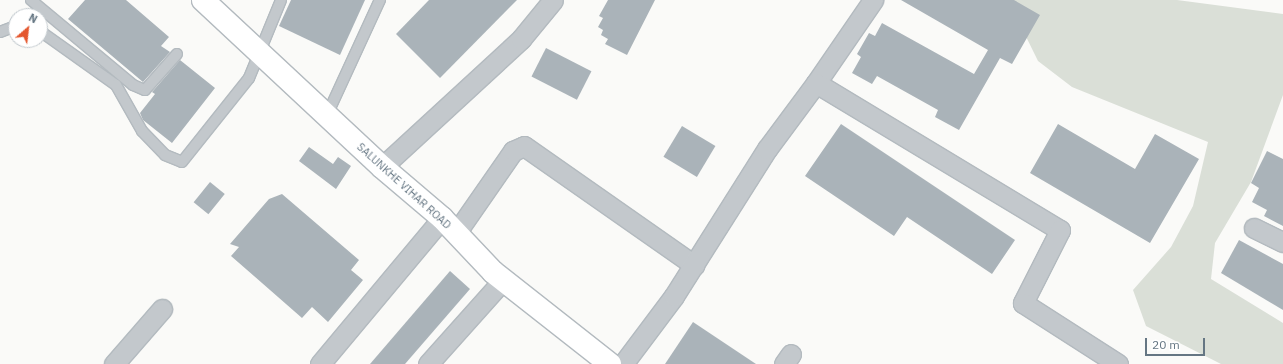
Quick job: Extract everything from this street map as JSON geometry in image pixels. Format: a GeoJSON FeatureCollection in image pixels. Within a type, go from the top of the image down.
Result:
{"type":"FeatureCollection","features":[{"type":"Feature","properties":{"kind":"street","name":"SALUNKHE VIHAR ROAD"},"geometry":{"type":"LineString","coordinates":[[203,0],[382,167],[449,226],[503,280],[601,361]]}},
{"type":"Feature","properties":{"kind":"street"},"geometry":{"type":"LineString","coordinates":[[382,167],[521,39],[553,0]]}},
{"type":"Feature","properties":{"kind":"street"},"geometry":{"type":"LineString","coordinates":[[623,364],[694,265],[767,149],[873,0]]}},
{"type":"Feature","properties":{"kind":"street"},"geometry":{"type":"LineString","coordinates":[[816,82],[1060,230],[1023,303],[1118,364]]}},
{"type":"Feature","properties":{"kind":"street"},"geometry":{"type":"LineString","coordinates":[[320,364],[449,226],[513,151],[524,146],[694,265]]}},
{"type":"Feature","properties":{"kind":"street"},"geometry":{"type":"LineString","coordinates":[[1254,228],[1283,242]]}},
{"type":"Feature","properties":{"kind":"street"},"geometry":{"type":"LineString","coordinates":[[428,364],[503,280]]}},
{"type":"Feature","properties":{"kind":"street"},"geometry":{"type":"LineString","coordinates":[[114,364],[162,309]]}},
{"type":"Feature","properties":{"kind":"lane"},"geometry":{"type":"LineString","coordinates":[[31,0],[133,85],[145,90],[177,54]]}},
{"type":"Feature","properties":{"kind":"lane"},"geometry":{"type":"LineString","coordinates":[[48,37],[116,86],[142,131],[165,155],[182,162],[249,78],[281,0]]}},
{"type":"Feature","properties":{"kind":"lane"},"geometry":{"type":"LineString","coordinates":[[327,115],[380,0]]}},
{"type":"Feature","properties":{"kind":"shaded area"},"geometry":{"type":"Polygon","coordinates":[[[1008,0],[1177,0],[1283,14],[1283,95],[1251,182],[1215,243],[1211,279],[1283,323],[1283,364],[1221,364],[1146,326],[1133,290],[1171,247],[1193,206],[1208,142],[1072,87],[1038,61],[1008,0]]]}},
{"type":"Feature","properties":{"kind":"building"},"geometry":{"type":"Polygon","coordinates":[[[85,0],[126,0],[169,37],[161,46],[170,52],[143,82],[68,19],[85,0]]]}},
{"type":"Feature","properties":{"kind":"building"},"geometry":{"type":"Polygon","coordinates":[[[291,0],[365,0],[340,55],[279,26],[291,0]]]}},
{"type":"Feature","properties":{"kind":"building"},"geometry":{"type":"Polygon","coordinates":[[[429,0],[517,0],[440,78],[396,34],[429,0]]]}},
{"type":"Feature","properties":{"kind":"building"},"geometry":{"type":"Polygon","coordinates":[[[608,0],[655,0],[627,55],[605,44],[608,39],[601,35],[603,30],[598,27],[603,18],[599,16],[608,0]]]}},
{"type":"Feature","properties":{"kind":"building"},"geometry":{"type":"Polygon","coordinates":[[[901,0],[1014,0],[1040,15],[1012,64],[1000,58],[959,130],[935,117],[938,110],[877,76],[872,84],[852,73],[861,57],[857,54],[869,33],[875,36],[882,23],[974,74],[988,50],[901,0]]]}},
{"type":"Feature","properties":{"kind":"building"},"geometry":{"type":"Polygon","coordinates":[[[546,48],[591,71],[577,100],[531,77],[546,48]]]}},
{"type":"Feature","properties":{"kind":"building"},"geometry":{"type":"Polygon","coordinates":[[[180,60],[215,88],[172,143],[143,120],[140,113],[155,94],[152,92],[180,60]]]}},
{"type":"Feature","properties":{"kind":"building"},"geometry":{"type":"Polygon","coordinates":[[[841,124],[1015,240],[992,274],[907,217],[894,236],[805,176],[841,124]]]}},
{"type":"Feature","properties":{"kind":"building"},"geometry":{"type":"Polygon","coordinates":[[[1058,124],[1135,169],[1155,134],[1199,159],[1150,243],[1030,173],[1058,124]]]}},
{"type":"Feature","properties":{"kind":"building"},"geometry":{"type":"Polygon","coordinates":[[[682,126],[715,146],[697,177],[663,157],[682,126]]]}},
{"type":"Feature","properties":{"kind":"building"},"geometry":{"type":"Polygon","coordinates":[[[309,147],[333,164],[338,157],[351,166],[336,189],[299,161],[309,147]]]}},
{"type":"Feature","properties":{"kind":"building"},"geometry":{"type":"Polygon","coordinates":[[[1267,151],[1283,159],[1283,226],[1264,216],[1267,210],[1252,202],[1259,188],[1251,183],[1267,151]]]}},
{"type":"Feature","properties":{"kind":"building"},"geometry":{"type":"Polygon","coordinates":[[[210,182],[225,194],[208,214],[194,202],[210,182]]]}},
{"type":"Feature","properties":{"kind":"building"},"geometry":{"type":"Polygon","coordinates":[[[282,194],[359,260],[351,270],[363,280],[328,322],[312,307],[302,318],[231,256],[239,247],[230,244],[269,199],[282,194]]]}},
{"type":"Feature","properties":{"kind":"building"},"geometry":{"type":"Polygon","coordinates":[[[1239,240],[1283,264],[1283,310],[1221,273],[1239,240]]]}},
{"type":"Feature","properties":{"kind":"building"},"geometry":{"type":"Polygon","coordinates":[[[450,271],[470,289],[405,364],[370,364],[450,271]]]}},
{"type":"Feature","properties":{"kind":"building"},"geometry":{"type":"Polygon","coordinates":[[[693,322],[756,364],[665,364],[693,322]]]}}]}
